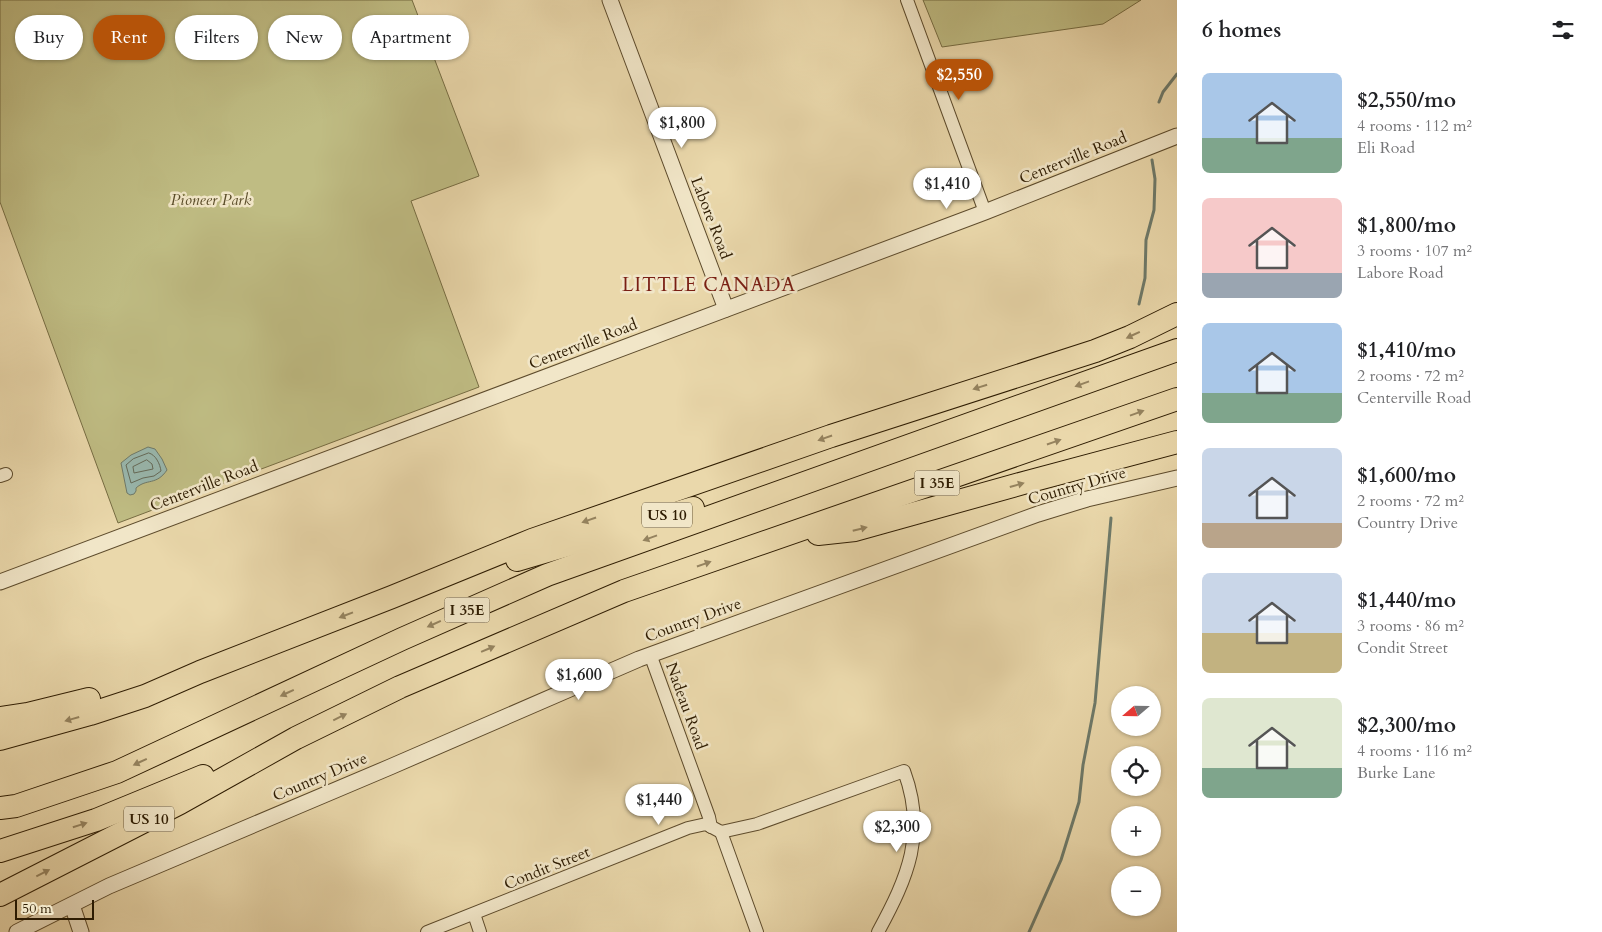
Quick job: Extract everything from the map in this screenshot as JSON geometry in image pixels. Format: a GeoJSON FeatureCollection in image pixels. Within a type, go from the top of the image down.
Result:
{"type":"FeatureCollection","features":[{"type":"Feature","properties":{"kind":"highway"},"geometry":{"type":"LineString","coordinates":[[392,597],[532,540],[609,512],[831,436],[1095,351],[1130,337],[1177,314]]}},
{"type":"Feature","properties":{"kind":"highway","name":"I 35E"},"geometry":{"type":"LineString","coordinates":[[0,808],[16,806],[117,772],[402,639],[547,575],[1177,350]]}},
{"type":"Feature","properties":{"kind":"highway","name":"I 35E"},"geometry":{"type":"LineString","coordinates":[[0,851],[96,820],[296,738],[400,687],[624,591],[1177,399]]}},
{"type":"Feature","properties":{"kind":"highway","name":"US 10"},"geometry":{"type":"LineString","coordinates":[[0,740],[145,696],[200,672],[392,597],[943,434]]}},
{"type":"Feature","properties":{"kind":"highway"},"geometry":{"type":"LineString","coordinates":[[777,539],[855,530],[1177,442]]}},
{"type":"Feature","properties":{"kind":"highway"},"geometry":{"type":"LineString","coordinates":[[0,718],[28,714],[200,672]]}},
{"type":"Feature","properties":{"kind":"highway","name":"US 10"},"geometry":{"type":"LineString","coordinates":[[0,895],[180,803],[296,738]]}},
{"type":"Feature","properties":{"kind":"street","name":"Labore Road"},"geometry":{"type":"LineString","coordinates":[[610,0],[726,309]]}},
{"type":"Feature","properties":{"kind":"street"},"geometry":{"type":"LineString","coordinates":[[907,0],[984,212]]}},
{"type":"Feature","properties":{"kind":"street","name":"Centerville Road"},"geometry":{"type":"LineString","coordinates":[[0,582],[984,212],[1177,136]]}},
{"type":"Feature","properties":{"kind":"street","name":"Country Drive"},"geometry":{"type":"LineString","coordinates":[[17,932],[109,886],[650,654],[1045,512],[1087,499],[1177,478]]}},
{"type":"Feature","properties":{"kind":"street","name":"Nadeau Road"},"geometry":{"type":"LineString","coordinates":[[650,654],[709,817],[716,829],[757,932]]}},
{"type":"Feature","properties":{"kind":"street","name":"Condit Street"},"geometry":{"type":"LineString","coordinates":[[427,932],[688,828],[706,824],[716,829],[758,824],[904,771],[915,808],[914,839],[904,876],[878,932]]}},
{"type":"Feature","properties":{"kind":"street"},"geometry":{"type":"LineString","coordinates":[[72,905],[81,932]]}},
{"type":"Feature","properties":{"kind":"street"},"geometry":{"type":"LineString","coordinates":[[474,914],[480,932]]}},
{"type":"Feature","properties":{"kind":"green space","name":"Pioneer Park"},"geometry":{"type":"Polygon","coordinates":[[[0,0],[412,0],[418,15],[352,15],[352,60],[435,60],[479,176],[411,201],[479,387],[118,523],[0,202],[0,0]]]}},
{"type":"Feature","properties":{"kind":"green space"},"geometry":{"type":"Polygon","coordinates":[[[923,0],[1141,0],[1103,24],[942,47],[923,0]]]}},
{"type":"Feature","properties":{"kind":"water"},"geometry":{"type":"Polygon","coordinates":[[[148,447],[155,449],[167,470],[159,478],[140,485],[136,488],[134,494],[130,495],[127,493],[121,463],[131,455],[148,447]]]}},
{"type":"Feature","properties":{"kind":"waterway"},"geometry":{"type":"LineString","coordinates":[[1159,102],[1163,92],[1177,74]]}},
{"type":"Feature","properties":{"kind":"waterway"},"geometry":{"type":"LineString","coordinates":[[1139,304],[1145,278],[1146,240],[1154,210],[1155,179],[1152,160]]}},
{"type":"Feature","properties":{"kind":"waterway"},"geometry":{"type":"LineString","coordinates":[[1029,932],[1061,860],[1079,802],[1083,765],[1095,703],[1111,518]]}},
{"type":"Feature","properties":{"kind":"district","name":"LITTLE CANADA"},"geometry":{"type":"Point","coordinates":[709,285]}}]}
